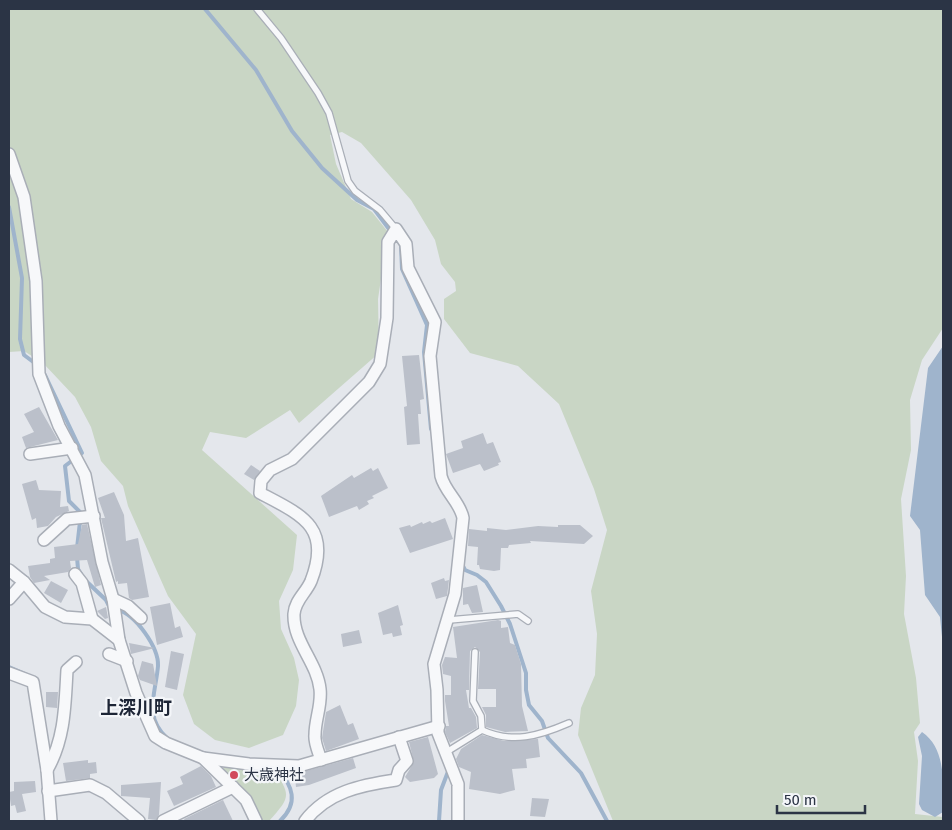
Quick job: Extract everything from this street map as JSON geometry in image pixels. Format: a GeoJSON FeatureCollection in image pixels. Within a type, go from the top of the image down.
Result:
{"type":"FeatureCollection","features":[{"type":"Feature","properties":{"kind":"street"},"geometry":{"type":"LineString","coordinates":[[9,154],[24,197],[36,281],[39,374],[60,426],[85,475],[102,562],[113,598],[119,640],[136,693],[156,736],[166,743],[203,758],[249,764],[299,766],[439,726]]}},
{"type":"Feature","properties":{"kind":"street"},"geometry":{"type":"LineString","coordinates":[[393,235],[406,244],[408,268],[435,322],[430,356],[440,476],[442,482],[460,507],[463,518],[455,594],[449,620],[434,664],[438,733],[458,784],[458,821]]}},
{"type":"Feature","properties":{"kind":"street"},"geometry":{"type":"LineString","coordinates":[[321,760],[314,736],[320,703],[320,689],[296,630],[294,616],[295,607],[310,583],[318,543],[315,532],[303,517],[260,493],[261,481],[270,470],[292,459],[369,382],[380,364],[386,334],[393,235]]}},
{"type":"Feature","properties":{"kind":"street"},"geometry":{"type":"LineString","coordinates":[[30,454],[72,448]]}},
{"type":"Feature","properties":{"kind":"street"},"geometry":{"type":"LineString","coordinates":[[44,540],[68,519],[94,516]]}},
{"type":"Feature","properties":{"kind":"street"},"geometry":{"type":"LineString","coordinates":[[9,570],[24,582],[45,608],[54,613],[78,619],[92,619]]}},
{"type":"Feature","properties":{"kind":"street"},"geometry":{"type":"LineString","coordinates":[[75,574],[82,583],[92,619],[119,640]]}},
{"type":"Feature","properties":{"kind":"street"},"geometry":{"type":"LineString","coordinates":[[9,599],[24,582]]}},
{"type":"Feature","properties":{"kind":"street"},"geometry":{"type":"LineString","coordinates":[[113,598],[128,606],[141,618]]}},
{"type":"Feature","properties":{"kind":"street"},"geometry":{"type":"LineString","coordinates":[[109,654],[127,661]]}},
{"type":"Feature","properties":{"kind":"street"},"geometry":{"type":"LineString","coordinates":[[47,770],[59,747],[62,734],[67,670],[76,662]]}},
{"type":"Feature","properties":{"kind":"street"},"geometry":{"type":"LineString","coordinates":[[9,672],[32,682],[47,770],[51,821]]}},
{"type":"Feature","properties":{"kind":"street"},"geometry":{"type":"LineString","coordinates":[[304,821],[316,806],[331,797],[396,780],[399,770],[406,761],[399,737]]}},
{"type":"Feature","properties":{"kind":"street"},"geometry":{"type":"LineString","coordinates":[[203,758],[246,800],[256,821]]}},
{"type":"Feature","properties":{"kind":"street"},"geometry":{"type":"LineString","coordinates":[[48,791],[90,785],[106,792],[139,821]]}},
{"type":"Feature","properties":{"kind":"street"},"geometry":{"type":"LineString","coordinates":[[163,821],[233,787]]}},
{"type":"Feature","properties":{"kind":"lane"},"geometry":{"type":"LineString","coordinates":[[257,9],[277,32],[318,92],[329,113],[348,181],[355,191],[380,210],[393,235]]}},
{"type":"Feature","properties":{"kind":"lane"},"geometry":{"type":"LineString","coordinates":[[449,620],[518,614],[528,621]]}},
{"type":"Feature","properties":{"kind":"lane"},"geometry":{"type":"LineString","coordinates":[[474,652],[473,701],[481,716],[482,730]]}},
{"type":"Feature","properties":{"kind":"lane"},"geometry":{"type":"LineString","coordinates":[[445,753],[482,730],[507,738],[519,738],[535,736],[569,723]]}},
{"type":"Feature","properties":{"kind":"green space"},"geometry":{"type":"Polygon","coordinates":[[[9,9],[943,9],[943,328],[922,360],[910,400],[911,450],[901,499],[906,576],[904,614],[916,678],[920,723],[914,732],[918,761],[915,814],[943,817],[943,821],[613,821],[578,735],[581,708],[595,675],[597,634],[591,591],[607,530],[594,489],[559,404],[518,366],[470,353],[444,319],[444,299],[456,291],[455,282],[441,264],[435,240],[411,200],[361,143],[342,132],[330,135],[336,164],[351,199],[372,212],[388,232],[378,299],[379,353],[299,423],[290,410],[246,438],[210,432],[202,450],[297,535],[293,570],[279,601],[281,629],[294,658],[299,680],[296,706],[283,735],[249,748],[215,740],[194,724],[183,695],[196,634],[168,596],[128,506],[123,486],[101,461],[91,427],[75,397],[43,363],[24,351],[9,352],[9,9]]]}},
{"type":"Feature","properties":{"kind":"green space"},"geometry":{"type":"Polygon","coordinates":[[[223,765],[273,768],[283,785],[286,796],[285,801],[269,821],[261,821],[225,775],[223,765]]]}},
{"type":"Feature","properties":{"kind":"water"},"geometry":{"type":"Polygon","coordinates":[[[943,346],[943,647],[940,617],[925,595],[920,530],[910,516],[928,368],[943,346]]]}},
{"type":"Feature","properties":{"kind":"water"},"geometry":{"type":"Polygon","coordinates":[[[922,732],[936,748],[942,769],[943,812],[935,817],[922,810],[919,804],[922,756],[918,737],[922,732]]]}},
{"type":"Feature","properties":{"kind":"building"},"geometry":{"type":"Polygon","coordinates":[[[419,355],[424,399],[420,400],[421,414],[418,414],[420,444],[407,445],[404,407],[407,406],[402,356],[419,355]]]}},
{"type":"Feature","properties":{"kind":"building"},"geometry":{"type":"Polygon","coordinates":[[[39,407],[58,440],[26,448],[22,437],[34,432],[24,414],[39,407]]]}},
{"type":"Feature","properties":{"kind":"building"},"geometry":{"type":"Polygon","coordinates":[[[483,433],[487,444],[493,442],[501,462],[498,463],[499,465],[484,471],[480,464],[453,473],[446,454],[463,448],[461,441],[483,433]]]}},
{"type":"Feature","properties":{"kind":"building"},"geometry":{"type":"Polygon","coordinates":[[[251,465],[260,471],[254,480],[244,474],[251,465]]]}},
{"type":"Feature","properties":{"kind":"building"},"geometry":{"type":"Polygon","coordinates":[[[371,468],[373,471],[378,468],[388,488],[372,496],[374,498],[367,501],[369,504],[359,510],[357,506],[329,517],[321,496],[352,475],[354,478],[371,468]]]}},
{"type":"Feature","properties":{"kind":"building"},"geometry":{"type":"Polygon","coordinates":[[[36,480],[39,490],[61,491],[60,507],[68,506],[69,511],[56,517],[48,526],[37,528],[36,518],[32,520],[22,484],[36,480]]]}},
{"type":"Feature","properties":{"kind":"building"},"geometry":{"type":"Polygon","coordinates":[[[114,492],[124,515],[126,541],[138,538],[149,597],[132,600],[129,598],[127,583],[118,584],[118,581],[116,582],[101,518],[105,518],[98,498],[114,492]]]}},
{"type":"Feature","properties":{"kind":"building"},"geometry":{"type":"Polygon","coordinates":[[[445,518],[453,539],[410,553],[399,528],[410,525],[411,527],[422,522],[423,524],[430,521],[432,523],[445,518]]]}},
{"type":"Feature","properties":{"kind":"building"},"geometry":{"type":"Polygon","coordinates":[[[87,524],[101,585],[95,587],[87,560],[70,561],[71,568],[68,572],[44,576],[50,580],[34,583],[30,577],[28,566],[50,563],[50,559],[55,558],[54,547],[78,544],[82,525],[87,524]]]}},
{"type":"Feature","properties":{"kind":"building"},"geometry":{"type":"Polygon","coordinates":[[[558,525],[580,525],[593,536],[584,544],[530,541],[531,543],[509,545],[508,548],[501,548],[500,570],[494,571],[480,569],[479,565],[477,565],[478,547],[468,546],[469,529],[487,531],[487,528],[506,530],[538,526],[558,527],[558,525]]]}},
{"type":"Feature","properties":{"kind":"building"},"geometry":{"type":"Polygon","coordinates":[[[444,578],[445,581],[449,580],[447,596],[436,599],[431,583],[444,578]]]}},
{"type":"Feature","properties":{"kind":"building"},"geometry":{"type":"Polygon","coordinates":[[[51,581],[68,590],[61,603],[44,593],[51,581]]]}},
{"type":"Feature","properties":{"kind":"building"},"geometry":{"type":"Polygon","coordinates":[[[477,585],[483,612],[472,613],[468,604],[463,605],[463,588],[477,585]]]}},
{"type":"Feature","properties":{"kind":"building"},"geometry":{"type":"Polygon","coordinates":[[[170,603],[175,628],[180,626],[183,637],[157,645],[150,607],[170,603]]]}},
{"type":"Feature","properties":{"kind":"building"},"geometry":{"type":"Polygon","coordinates":[[[398,605],[403,625],[400,626],[402,635],[393,637],[392,633],[383,635],[378,613],[398,605]]]}},
{"type":"Feature","properties":{"kind":"building"},"geometry":{"type":"Polygon","coordinates":[[[106,607],[108,618],[105,619],[97,611],[106,607]]]}},
{"type":"Feature","properties":{"kind":"building"},"geometry":{"type":"Polygon","coordinates":[[[501,621],[501,628],[508,627],[510,643],[515,645],[521,664],[522,706],[528,731],[505,732],[486,727],[486,715],[482,707],[496,707],[496,689],[478,689],[480,652],[475,647],[470,651],[469,690],[466,690],[469,708],[471,708],[476,717],[477,728],[450,743],[445,732],[446,726],[449,726],[445,695],[451,695],[451,676],[443,674],[442,665],[445,657],[457,658],[453,627],[501,621]]]}},
{"type":"Feature","properties":{"kind":"building"},"geometry":{"type":"Polygon","coordinates":[[[359,630],[362,643],[343,647],[341,634],[359,630]]]}},
{"type":"Feature","properties":{"kind":"building"},"geometry":{"type":"Polygon","coordinates":[[[129,643],[155,648],[131,654],[129,643]]]}},
{"type":"Feature","properties":{"kind":"building"},"geometry":{"type":"Polygon","coordinates":[[[171,651],[184,654],[177,690],[165,687],[171,651]]]}},
{"type":"Feature","properties":{"kind":"building"},"geometry":{"type":"Polygon","coordinates":[[[142,661],[153,664],[157,686],[140,680],[138,676],[142,661]]]}},
{"type":"Feature","properties":{"kind":"building"},"geometry":{"type":"Polygon","coordinates":[[[46,692],[58,692],[57,708],[46,707],[46,692]]]}},
{"type":"Feature","properties":{"kind":"building"},"geometry":{"type":"Polygon","coordinates":[[[340,705],[348,725],[353,723],[359,739],[326,751],[322,738],[326,712],[340,705]]]}},
{"type":"Feature","properties":{"kind":"building"},"geometry":{"type":"Polygon","coordinates":[[[482,735],[504,741],[538,739],[540,757],[526,759],[527,768],[512,769],[515,790],[500,794],[469,789],[471,772],[459,767],[456,759],[461,749],[482,735]]]}},
{"type":"Feature","properties":{"kind":"building"},"geometry":{"type":"Polygon","coordinates":[[[428,737],[438,774],[434,778],[410,782],[405,777],[414,762],[409,742],[428,737]]]}},
{"type":"Feature","properties":{"kind":"building"},"geometry":{"type":"Polygon","coordinates":[[[353,758],[356,768],[309,785],[296,787],[295,777],[299,773],[353,758]]]}},
{"type":"Feature","properties":{"kind":"building"},"geometry":{"type":"Polygon","coordinates":[[[88,760],[88,763],[96,762],[97,773],[90,774],[90,778],[66,781],[63,763],[88,760]]]}},
{"type":"Feature","properties":{"kind":"building"},"geometry":{"type":"Polygon","coordinates":[[[201,766],[211,776],[216,787],[174,806],[167,791],[183,784],[180,777],[201,766]]]}},
{"type":"Feature","properties":{"kind":"building"},"geometry":{"type":"Polygon","coordinates":[[[35,781],[36,792],[22,794],[26,811],[17,813],[15,805],[11,806],[9,792],[14,791],[14,782],[35,781]]]}},
{"type":"Feature","properties":{"kind":"building"},"geometry":{"type":"Polygon","coordinates":[[[161,782],[159,815],[156,820],[148,819],[150,798],[121,796],[121,785],[161,782]]]}},
{"type":"Feature","properties":{"kind":"building"},"geometry":{"type":"Polygon","coordinates":[[[532,798],[549,799],[545,817],[530,816],[532,798]]]}},
{"type":"Feature","properties":{"kind":"building"},"geometry":{"type":"Polygon","coordinates":[[[223,800],[233,821],[185,821],[184,819],[223,800]]]}},
{"type":"Feature","properties":{"kind":"waterway"},"geometry":{"type":"LineString","coordinates":[[205,9],[256,70],[292,131],[322,168],[357,200],[374,209],[392,233]]}},
{"type":"Feature","properties":{"kind":"waterway"},"geometry":{"type":"LineString","coordinates":[[9,207],[22,278],[20,339],[24,355],[36,364]]}},
{"type":"Feature","properties":{"kind":"waterway"},"geometry":{"type":"LineString","coordinates":[[401,245],[402,269],[427,325],[424,352],[431,429]]}},
{"type":"Feature","properties":{"kind":"waterway"},"geometry":{"type":"LineString","coordinates":[[45,375],[82,453],[65,466],[69,501],[81,513],[77,548]]}},
{"type":"Feature","properties":{"kind":"waterway"},"geometry":{"type":"LineString","coordinates":[[77,557],[78,569],[81,574]]}},
{"type":"Feature","properties":{"kind":"waterway"},"geometry":{"type":"LineString","coordinates":[[462,564],[465,570],[477,575],[486,582],[501,606],[510,624],[526,673],[526,690],[529,705],[542,721],[548,738],[581,773],[607,821]]}},
{"type":"Feature","properties":{"kind":"waterway"},"geometry":{"type":"LineString","coordinates":[[85,580],[106,600],[110,608]]}},
{"type":"Feature","properties":{"kind":"waterway"},"geometry":{"type":"LineString","coordinates":[[117,610],[131,617],[138,624],[155,650],[158,666],[153,713],[155,722],[167,738]]}},
{"type":"Feature","properties":{"kind":"waterway"},"geometry":{"type":"LineString","coordinates":[[9,667],[32,677]]}},
{"type":"Feature","properties":{"kind":"waterway"},"geometry":{"type":"LineString","coordinates":[[277,768],[287,781],[292,794],[290,808],[280,821]]}},
{"type":"Feature","properties":{"kind":"waterway"},"geometry":{"type":"LineString","coordinates":[[439,821],[441,790],[449,769]]}},
{"type":"Feature","properties":{"kind":"place","name":"大歳神社"},"geometry":{"type":"Point","coordinates":[234,775]}},
{"type":"Feature","properties":{"kind":"district","name":"上深川町"},"geometry":{"type":"Point","coordinates":[136,708]}}]}
